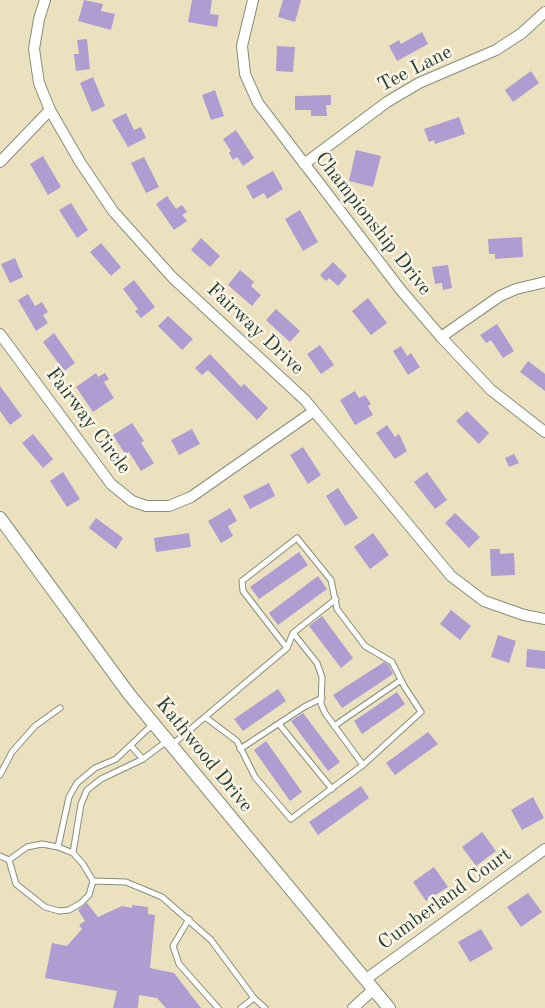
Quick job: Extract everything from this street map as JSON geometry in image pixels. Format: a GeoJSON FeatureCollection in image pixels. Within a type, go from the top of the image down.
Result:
{"type":"FeatureCollection","features":[{"type":"Feature","properties":{"kind":"street","name":"Fairway Drive"},"geometry":{"type":"LineString","coordinates":[[45,0],[39,19],[34,49],[39,83],[50,110],[96,188],[131,233],[172,277],[246,343],[314,411],[437,562],[456,581],[484,601],[524,615],[545,618]]}},
{"type":"Feature","properties":{"kind":"street","name":"Championship Drive"},"geometry":{"type":"LineString","coordinates":[[253,0],[242,46],[245,74],[258,103],[400,289],[441,337],[490,390],[545,432]]}},
{"type":"Feature","properties":{"kind":"street","name":"Tee Lane"},"geometry":{"type":"LineString","coordinates":[[304,164],[387,102],[419,83],[496,50],[522,33],[545,12]]}},
{"type":"Feature","properties":{"kind":"street"},"geometry":{"type":"LineString","coordinates":[[0,162],[50,110]]}},
{"type":"Feature","properties":{"kind":"street"},"geometry":{"type":"LineString","coordinates":[[441,337],[500,296],[516,289],[545,282]]}},
{"type":"Feature","properties":{"kind":"street","name":"Fairway Circle"},"geometry":{"type":"LineString","coordinates":[[0,334],[111,484],[132,501],[146,506],[169,506],[191,497],[314,411]]}},
{"type":"Feature","properties":{"kind":"street","name":"Kathwood Drive"},"geometry":{"type":"LineString","coordinates":[[0,518],[130,694],[389,1008]]}},
{"type":"Feature","properties":{"kind":"street","name":"Cumberland Court"},"geometry":{"type":"LineString","coordinates":[[366,978],[545,849]]}},
{"type":"Feature","properties":{"kind":"street"},"geometry":{"type":"LineString","coordinates":[[353,1008],[374,989]]}},
{"type":"Feature","properties":{"kind":"lane"},"geometry":{"type":"LineString","coordinates":[[205,717],[237,741],[255,777],[291,819],[363,765],[421,712],[392,662],[366,646],[337,609],[331,580],[297,538],[242,581],[243,591],[287,648]]}},
{"type":"Feature","properties":{"kind":"lane"},"geometry":{"type":"LineString","coordinates":[[73,853],[82,804],[87,790],[101,779],[143,759],[171,742],[205,717],[287,648],[293,633],[336,599]]}},
{"type":"Feature","properties":{"kind":"lane"},"geometry":{"type":"LineString","coordinates":[[293,633],[318,663],[322,677],[322,698],[325,713],[363,765]]}},
{"type":"Feature","properties":{"kind":"lane"},"geometry":{"type":"LineString","coordinates":[[334,726],[401,680]]}},
{"type":"Feature","properties":{"kind":"lane"},"geometry":{"type":"LineString","coordinates":[[240,749],[322,698]]}},
{"type":"Feature","properties":{"kind":"lane"},"geometry":{"type":"LineString","coordinates":[[0,775],[12,752],[35,726],[60,708]]}},
{"type":"Feature","properties":{"kind":"lane"},"geometry":{"type":"LineString","coordinates":[[58,847],[69,797],[77,783],[95,768],[116,759],[155,723]]}},
{"type":"Feature","properties":{"kind":"lane"},"geometry":{"type":"LineString","coordinates":[[279,724],[332,789]]}},
{"type":"Feature","properties":{"kind":"lane"},"geometry":{"type":"LineString","coordinates":[[131,746],[143,759]]}},
{"type":"Feature","properties":{"kind":"lane"},"geometry":{"type":"LineString","coordinates":[[42,844],[58,847],[73,853],[83,864],[93,881],[89,895],[69,910],[59,911],[45,907],[16,884],[10,860],[27,847],[42,844]]}},
{"type":"Feature","properties":{"kind":"lane"},"geometry":{"type":"LineString","coordinates":[[0,856],[10,860]]}},
{"type":"Feature","properties":{"kind":"lane"},"geometry":{"type":"LineString","coordinates":[[93,881],[126,882],[162,896],[211,940],[254,998],[265,1008]]}},
{"type":"Feature","properties":{"kind":"lane"},"geometry":{"type":"LineString","coordinates":[[189,919],[173,946],[179,964],[218,1008]]}},
{"type":"Feature","properties":{"kind":"lane"},"geometry":{"type":"LineString","coordinates":[[241,1008],[254,998]]}},
{"type":"Feature","properties":{"kind":"building"},"geometry":{"type":"Polygon","coordinates":[[[84,0],[103,4],[101,11],[115,14],[111,30],[78,21],[84,0]]]}},
{"type":"Feature","properties":{"kind":"building"},"geometry":{"type":"Polygon","coordinates":[[[192,0],[212,0],[210,14],[219,15],[217,27],[188,22],[192,0]]]}},
{"type":"Feature","properties":{"kind":"building"},"geometry":{"type":"Polygon","coordinates":[[[283,0],[301,0],[295,22],[278,17],[283,0]]]}},
{"type":"Feature","properties":{"kind":"building"},"geometry":{"type":"Polygon","coordinates":[[[422,32],[428,44],[397,61],[389,46],[399,40],[401,44],[422,32]]]}},
{"type":"Feature","properties":{"kind":"building"},"geometry":{"type":"Polygon","coordinates":[[[87,39],[90,69],[76,71],[74,54],[79,54],[77,40],[87,39]]]}},
{"type":"Feature","properties":{"kind":"building"},"geometry":{"type":"Polygon","coordinates":[[[277,46],[295,47],[293,72],[276,71],[277,46]]]}},
{"type":"Feature","properties":{"kind":"building"},"geometry":{"type":"Polygon","coordinates":[[[531,71],[539,83],[513,102],[505,90],[531,71]]]}},
{"type":"Feature","properties":{"kind":"building"},"geometry":{"type":"Polygon","coordinates":[[[93,77],[105,106],[92,112],[80,83],[93,77]]]}},
{"type":"Feature","properties":{"kind":"building"},"geometry":{"type":"Polygon","coordinates":[[[215,90],[224,116],[211,120],[202,95],[215,90]]]}},
{"type":"Feature","properties":{"kind":"building"},"geometry":{"type":"Polygon","coordinates":[[[331,95],[331,105],[326,105],[327,116],[311,116],[311,110],[295,110],[295,96],[331,95]]]}},
{"type":"Feature","properties":{"kind":"building"},"geometry":{"type":"Polygon","coordinates":[[[126,113],[134,130],[141,127],[146,138],[128,147],[112,120],[126,113]]]}},
{"type":"Feature","properties":{"kind":"building"},"geometry":{"type":"Polygon","coordinates":[[[459,117],[465,134],[435,144],[434,140],[429,142],[424,129],[459,117]]]}},
{"type":"Feature","properties":{"kind":"building"},"geometry":{"type":"Polygon","coordinates":[[[236,130],[254,158],[243,166],[237,157],[233,160],[229,153],[231,151],[223,139],[236,130]]]}},
{"type":"Feature","properties":{"kind":"building"},"geometry":{"type":"Polygon","coordinates":[[[356,150],[381,156],[373,187],[349,181],[356,150]]]}},
{"type":"Feature","properties":{"kind":"building"},"geometry":{"type":"Polygon","coordinates":[[[43,156],[61,187],[48,195],[30,164],[43,156]]]}},
{"type":"Feature","properties":{"kind":"building"},"geometry":{"type":"Polygon","coordinates":[[[144,157],[159,187],[146,193],[131,163],[144,157]]]}},
{"type":"Feature","properties":{"kind":"building"},"geometry":{"type":"Polygon","coordinates":[[[273,171],[283,189],[267,199],[264,193],[253,199],[246,186],[273,171]]]}},
{"type":"Feature","properties":{"kind":"building"},"geometry":{"type":"Polygon","coordinates":[[[167,196],[176,209],[182,205],[187,212],[182,215],[187,221],[174,230],[156,204],[167,196]]]}},
{"type":"Feature","properties":{"kind":"building"},"geometry":{"type":"Polygon","coordinates":[[[71,203],[88,230],[77,238],[59,210],[71,203]]]}},
{"type":"Feature","properties":{"kind":"building"},"geometry":{"type":"Polygon","coordinates":[[[300,210],[318,242],[303,251],[285,219],[300,210]]]}},
{"type":"Feature","properties":{"kind":"building"},"geometry":{"type":"Polygon","coordinates":[[[522,237],[523,257],[495,259],[495,254],[489,254],[488,239],[522,237]]]}},
{"type":"Feature","properties":{"kind":"building"},"geometry":{"type":"Polygon","coordinates":[[[201,238],[220,256],[210,267],[191,250],[201,238]]]}},
{"type":"Feature","properties":{"kind":"building"},"geometry":{"type":"Polygon","coordinates":[[[101,243],[121,267],[111,276],[90,252],[101,243]]]}},
{"type":"Feature","properties":{"kind":"building"},"geometry":{"type":"Polygon","coordinates":[[[15,258],[23,277],[10,283],[1,264],[15,258]]]}},
{"type":"Feature","properties":{"kind":"building"},"geometry":{"type":"Polygon","coordinates":[[[333,262],[347,276],[338,286],[329,278],[326,281],[320,275],[333,262]]]}},
{"type":"Feature","properties":{"kind":"building"},"geometry":{"type":"Polygon","coordinates":[[[448,265],[452,288],[443,290],[442,283],[435,284],[432,267],[448,265]]]}},
{"type":"Feature","properties":{"kind":"building"},"geometry":{"type":"Polygon","coordinates":[[[240,270],[254,282],[251,286],[261,295],[252,306],[228,285],[240,270]]]}},
{"type":"Feature","properties":{"kind":"building"},"geometry":{"type":"Polygon","coordinates":[[[134,280],[155,307],[141,318],[135,311],[138,309],[123,289],[134,280]]]}},
{"type":"Feature","properties":{"kind":"building"},"geometry":{"type":"Polygon","coordinates":[[[28,294],[35,306],[42,302],[48,312],[43,315],[48,323],[36,331],[18,300],[28,294]]]}},
{"type":"Feature","properties":{"kind":"building"},"geometry":{"type":"Polygon","coordinates":[[[368,298],[387,323],[371,335],[352,311],[368,298]]]}},
{"type":"Feature","properties":{"kind":"building"},"geometry":{"type":"Polygon","coordinates":[[[276,309],[300,331],[290,342],[266,320],[276,309]]]}},
{"type":"Feature","properties":{"kind":"building"},"geometry":{"type":"Polygon","coordinates":[[[168,316],[193,339],[182,350],[158,326],[168,316]]]}},
{"type":"Feature","properties":{"kind":"building"},"geometry":{"type":"Polygon","coordinates":[[[497,324],[514,351],[503,358],[491,340],[486,343],[480,335],[497,324]]]}},
{"type":"Feature","properties":{"kind":"building"},"geometry":{"type":"Polygon","coordinates":[[[54,333],[75,363],[64,371],[43,342],[54,333]]]}},
{"type":"Feature","properties":{"kind":"building"},"geometry":{"type":"Polygon","coordinates":[[[320,345],[334,365],[321,374],[307,354],[320,345]]]}},
{"type":"Feature","properties":{"kind":"building"},"geometry":{"type":"Polygon","coordinates":[[[401,346],[407,356],[411,353],[420,367],[408,375],[393,351],[401,346]]]}},
{"type":"Feature","properties":{"kind":"building"},"geometry":{"type":"Polygon","coordinates":[[[210,354],[241,387],[244,384],[268,408],[257,420],[208,370],[202,375],[195,368],[210,354]]]}},
{"type":"Feature","properties":{"kind":"building"},"geometry":{"type":"Polygon","coordinates":[[[528,361],[545,374],[545,391],[520,372],[528,361]]]}},
{"type":"Feature","properties":{"kind":"building"},"geometry":{"type":"Polygon","coordinates":[[[96,373],[98,377],[105,373],[109,379],[104,382],[114,398],[93,412],[76,387],[96,373]]]}},
{"type":"Feature","properties":{"kind":"building"},"geometry":{"type":"Polygon","coordinates":[[[0,386],[22,416],[10,425],[0,411],[0,386]]]}},
{"type":"Feature","properties":{"kind":"building"},"geometry":{"type":"Polygon","coordinates":[[[355,391],[359,398],[365,395],[371,404],[368,406],[373,415],[355,425],[340,400],[355,391]]]}},
{"type":"Feature","properties":{"kind":"building"},"geometry":{"type":"Polygon","coordinates":[[[467,411],[489,433],[479,444],[456,421],[467,411]]]}},
{"type":"Feature","properties":{"kind":"building"},"geometry":{"type":"Polygon","coordinates":[[[132,423],[144,441],[141,443],[154,463],[141,471],[129,452],[125,454],[113,435],[132,423]]]}},
{"type":"Feature","properties":{"kind":"building"},"geometry":{"type":"Polygon","coordinates":[[[387,425],[395,437],[399,434],[407,451],[395,459],[376,433],[387,425]]]}},
{"type":"Feature","properties":{"kind":"building"},"geometry":{"type":"Polygon","coordinates":[[[192,429],[200,444],[179,455],[171,440],[192,429]]]}},
{"type":"Feature","properties":{"kind":"building"},"geometry":{"type":"Polygon","coordinates":[[[33,434],[53,459],[43,468],[22,443],[33,434]]]}},
{"type":"Feature","properties":{"kind":"building"},"geometry":{"type":"Polygon","coordinates":[[[303,447],[321,475],[308,484],[290,455],[303,447]]]}},
{"type":"Feature","properties":{"kind":"building"},"geometry":{"type":"Polygon","coordinates":[[[514,454],[519,463],[509,467],[505,458],[514,454]]]}},
{"type":"Feature","properties":{"kind":"building"},"geometry":{"type":"Polygon","coordinates":[[[63,472],[80,499],[67,507],[50,481],[63,472]]]}},
{"type":"Feature","properties":{"kind":"building"},"geometry":{"type":"Polygon","coordinates":[[[427,472],[447,500],[435,509],[414,482],[427,472]]]}},
{"type":"Feature","properties":{"kind":"building"},"geometry":{"type":"Polygon","coordinates":[[[269,483],[275,496],[250,509],[243,496],[269,483]]]}},
{"type":"Feature","properties":{"kind":"building"},"geometry":{"type":"Polygon","coordinates":[[[338,488],[358,518],[345,526],[326,496],[338,488]]]}},
{"type":"Feature","properties":{"kind":"building"},"geometry":{"type":"Polygon","coordinates":[[[230,508],[237,521],[228,526],[233,536],[221,543],[208,521],[230,508]]]}},
{"type":"Feature","properties":{"kind":"building"},"geometry":{"type":"Polygon","coordinates":[[[455,513],[480,537],[469,548],[445,523],[455,513]]]}},
{"type":"Feature","properties":{"kind":"building"},"geometry":{"type":"Polygon","coordinates":[[[96,518],[123,538],[116,549],[89,528],[96,518]]]}},
{"type":"Feature","properties":{"kind":"building"},"geometry":{"type":"Polygon","coordinates":[[[189,533],[191,547],[156,552],[154,538],[189,533]]]}},
{"type":"Feature","properties":{"kind":"building"},"geometry":{"type":"Polygon","coordinates":[[[373,533],[389,555],[370,569],[354,547],[373,533]]]}},
{"type":"Feature","properties":{"kind":"building"},"geometry":{"type":"Polygon","coordinates":[[[490,549],[500,549],[500,554],[514,553],[515,575],[491,576],[490,549]]]}},
{"type":"Feature","properties":{"kind":"building"},"geometry":{"type":"Polygon","coordinates":[[[299,552],[308,565],[259,599],[250,587],[299,552]]]}},
{"type":"Feature","properties":{"kind":"building"},"geometry":{"type":"Polygon","coordinates":[[[318,576],[327,589],[278,625],[269,613],[318,576]]]}},
{"type":"Feature","properties":{"kind":"building"},"geometry":{"type":"Polygon","coordinates":[[[451,610],[471,626],[460,640],[440,624],[451,610]]]}},
{"type":"Feature","properties":{"kind":"building"},"geometry":{"type":"Polygon","coordinates":[[[322,616],[353,658],[341,668],[309,626],[322,616]]]}},
{"type":"Feature","properties":{"kind":"building"},"geometry":{"type":"Polygon","coordinates":[[[498,635],[516,641],[509,663],[491,657],[498,635]]]}},
{"type":"Feature","properties":{"kind":"building"},"geometry":{"type":"Polygon","coordinates":[[[527,649],[545,651],[545,669],[526,667],[527,649]]]}},
{"type":"Feature","properties":{"kind":"building"},"geometry":{"type":"Polygon","coordinates":[[[384,662],[389,665],[393,674],[342,708],[333,695],[384,662]]]}},
{"type":"Feature","properties":{"kind":"building"},"geometry":{"type":"Polygon","coordinates":[[[278,689],[286,701],[243,731],[234,719],[278,689]]]}},
{"type":"Feature","properties":{"kind":"building"},"geometry":{"type":"Polygon","coordinates":[[[397,692],[405,704],[362,734],[354,721],[397,692]]]}},
{"type":"Feature","properties":{"kind":"building"},"geometry":{"type":"Polygon","coordinates":[[[303,713],[340,762],[328,771],[291,721],[303,713]]]}},
{"type":"Feature","properties":{"kind":"building"},"geometry":{"type":"Polygon","coordinates":[[[428,732],[438,744],[395,775],[386,763],[428,732]]]}},
{"type":"Feature","properties":{"kind":"building"},"geometry":{"type":"Polygon","coordinates":[[[266,741],[302,792],[290,801],[254,750],[266,741]]]}},
{"type":"Feature","properties":{"kind":"building"},"geometry":{"type":"Polygon","coordinates":[[[361,786],[369,798],[318,835],[309,822],[361,786]]]}},
{"type":"Feature","properties":{"kind":"building"},"geometry":{"type":"Polygon","coordinates":[[[533,797],[544,818],[522,830],[511,810],[533,797]]]}},
{"type":"Feature","properties":{"kind":"building"},"geometry":{"type":"Polygon","coordinates":[[[482,832],[496,851],[476,866],[462,847],[482,832]]]}},
{"type":"Feature","properties":{"kind":"building"},"geometry":{"type":"Polygon","coordinates":[[[434,867],[448,887],[426,901],[413,882],[434,867]]]}},
{"type":"Feature","properties":{"kind":"building"},"geometry":{"type":"Polygon","coordinates":[[[528,893],[542,912],[521,927],[507,907],[528,893]]]}},
{"type":"Feature","properties":{"kind":"building"},"geometry":{"type":"Polygon","coordinates":[[[87,903],[98,917],[122,906],[132,908],[132,905],[148,907],[148,914],[155,915],[150,968],[174,973],[201,1008],[166,1008],[157,998],[139,995],[138,1008],[113,1008],[117,991],[45,978],[52,943],[67,946],[82,929],[79,925],[85,921],[78,910],[87,903]]]}},
{"type":"Feature","properties":{"kind":"building"},"geometry":{"type":"Polygon","coordinates":[[[481,929],[493,949],[470,962],[458,942],[481,929]]]}}]}
